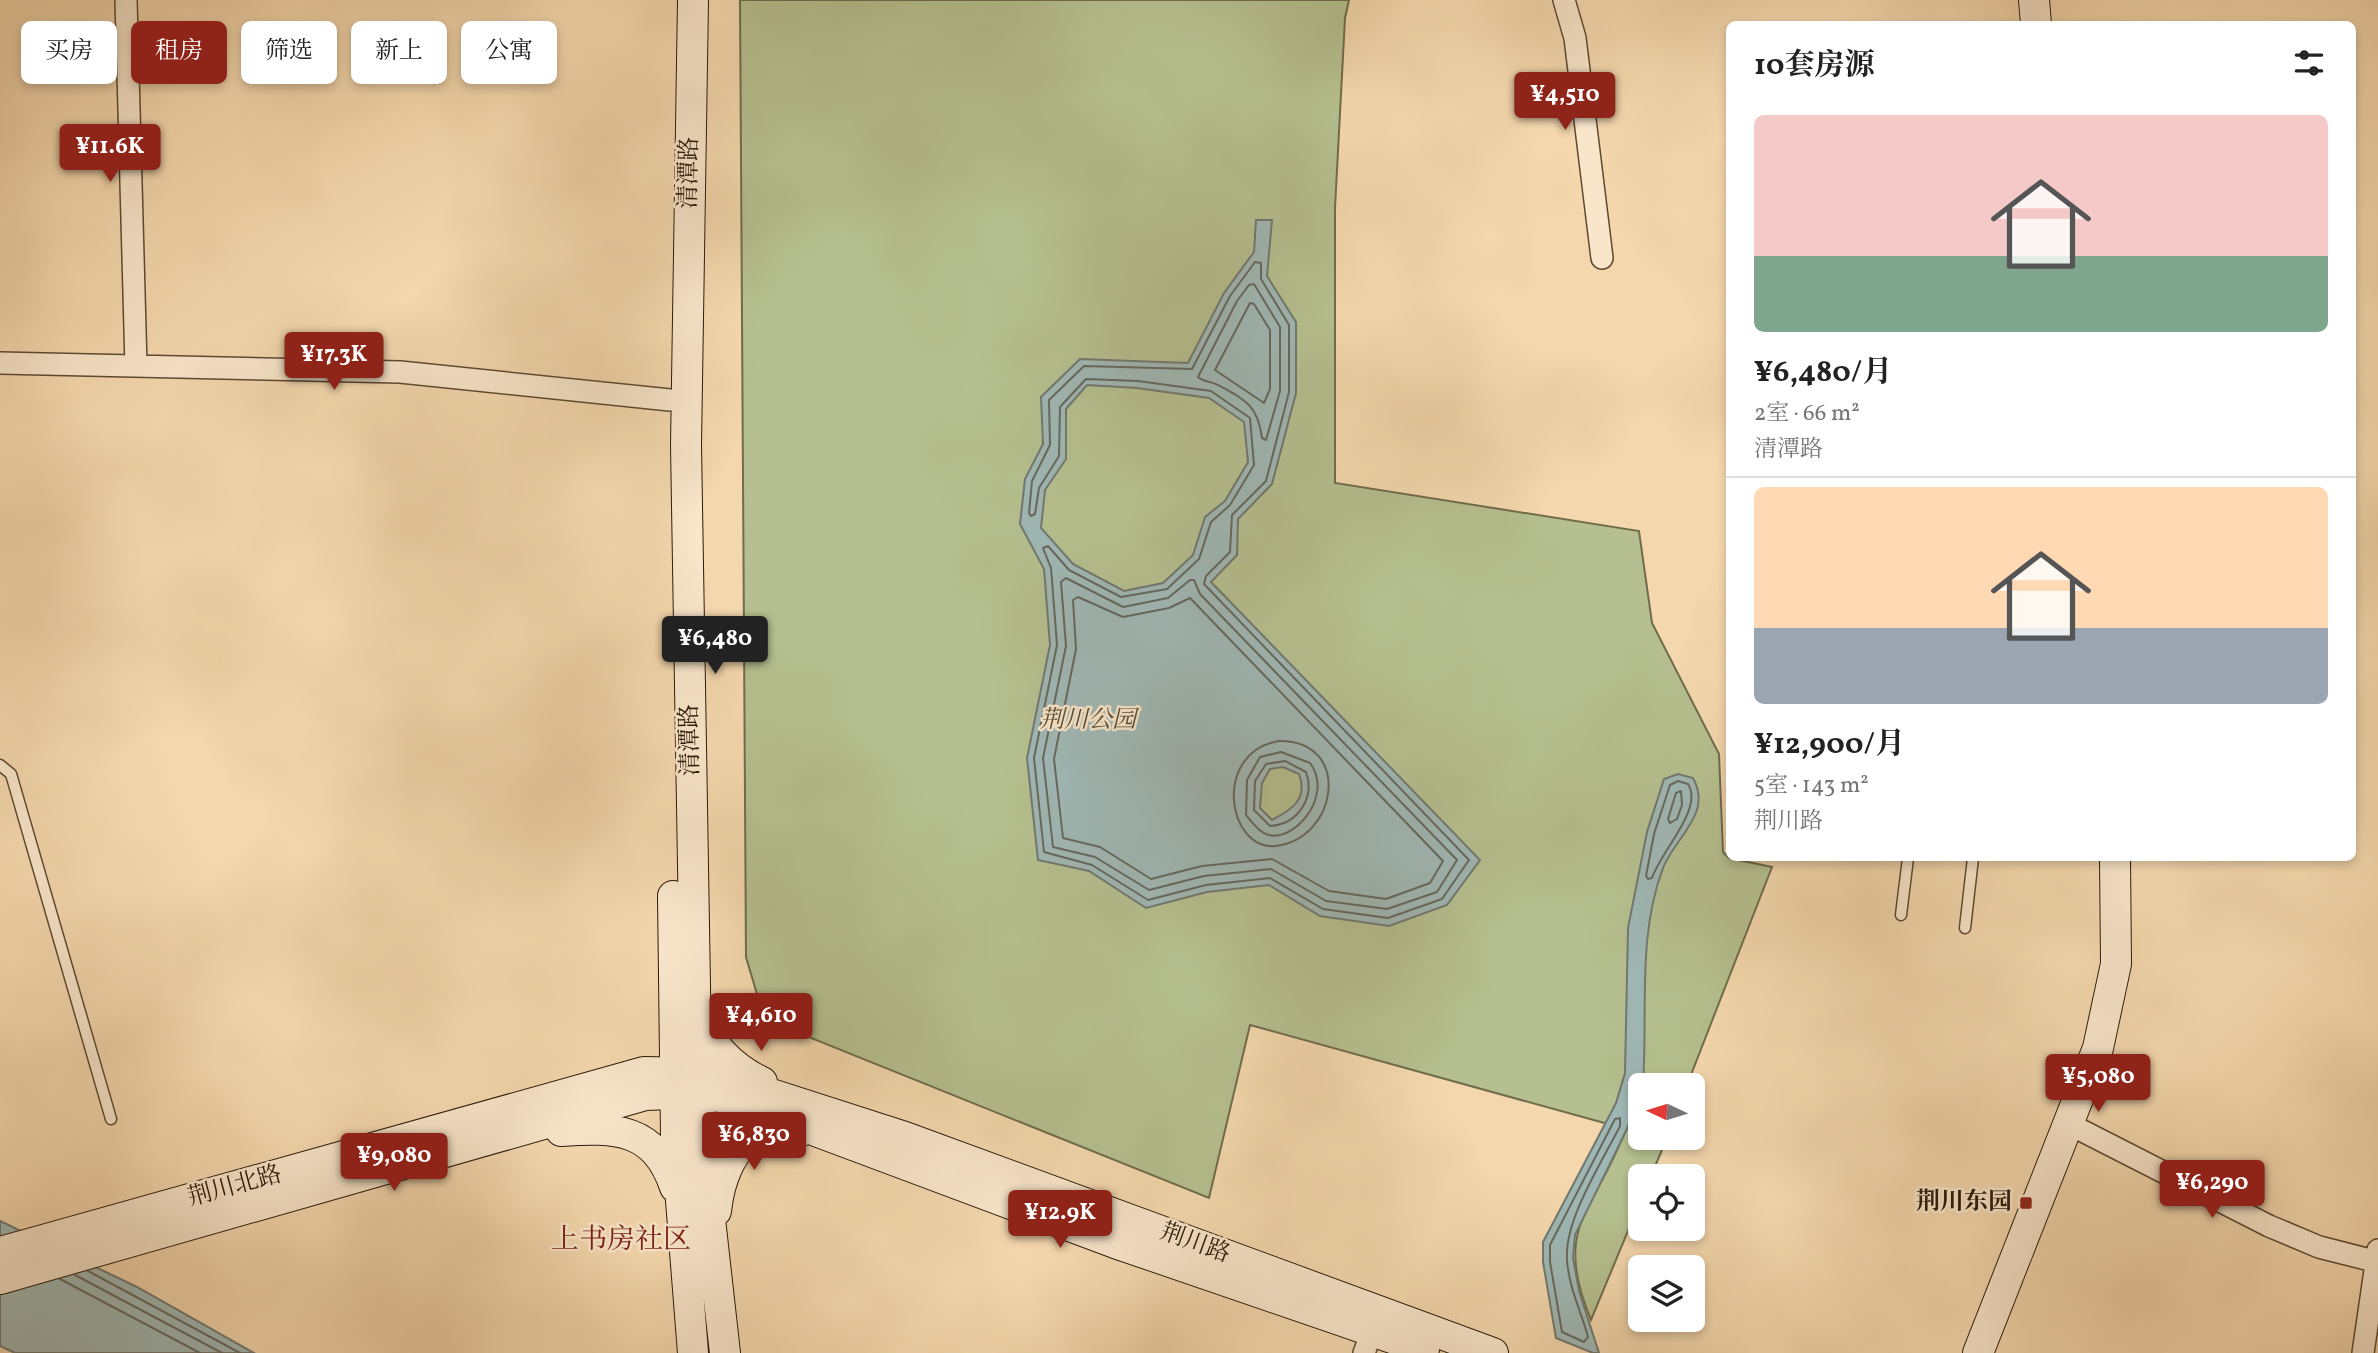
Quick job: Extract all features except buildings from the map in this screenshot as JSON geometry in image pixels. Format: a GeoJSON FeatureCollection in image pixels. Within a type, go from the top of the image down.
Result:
{"type":"FeatureCollection","features":[{"type":"Feature","properties":{"kind":"main road","name":"清潭路"},"geometry":{"type":"LineString","coordinates":[[676,0],[670,400],[674,698],[686,1082],[712,1239],[725,1353]]}},
{"type":"Feature","properties":{"kind":"main road","name":"清潭路"},"geometry":{"type":"LineString","coordinates":[[693,0],[686,445],[695,990],[686,1082],[681,1204],[693,1353]]}},
{"type":"Feature","properties":{"kind":"main road"},"geometry":{"type":"LineString","coordinates":[[2034,0],[2036,21]]}},
{"type":"Feature","properties":{"kind":"main road"},"geometry":{"type":"LineString","coordinates":[[1978,1353],[2098,1048],[2116,964],[2115,861]]}},
{"type":"Feature","properties":{"kind":"main road"},"geometry":{"type":"LineString","coordinates":[[695,990],[702,1022],[715,1045],[746,1074],[824,1122]]}},
{"type":"Feature","properties":{"kind":"main road","name":"荆川北路"},"geometry":{"type":"LineString","coordinates":[[0,1252],[645,1072],[686,1082]]}},
{"type":"Feature","properties":{"kind":"main road","name":"荆川路"},"geometry":{"type":"LineString","coordinates":[[686,1082],[824,1122],[905,1137],[1493,1353]]}},
{"type":"Feature","properties":{"kind":"main road","name":"荆川北路"},"geometry":{"type":"LineString","coordinates":[[0,1279],[686,1082]]}},
{"type":"Feature","properties":{"kind":"main road"},"geometry":{"type":"LineString","coordinates":[[712,1239],[718,1191],[736,1149],[761,1132],[824,1122]]}},
{"type":"Feature","properties":{"kind":"main road","name":"荆川路"},"geometry":{"type":"LineString","coordinates":[[824,1122],[1115,1243],[1368,1342],[1437,1353]]}},
{"type":"Feature","properties":{"kind":"main road"},"geometry":{"type":"LineString","coordinates":[[509,1134],[585,1129],[626,1131],[650,1144],[669,1168],[681,1204]]}},
{"type":"Feature","properties":{"kind":"street"},"geometry":{"type":"LineString","coordinates":[[126,0],[136,366]]}},
{"type":"Feature","properties":{"kind":"street"},"geometry":{"type":"LineString","coordinates":[[1564,0],[1575,38],[1602,258]]}},
{"type":"Feature","properties":{"kind":"street"},"geometry":{"type":"LineString","coordinates":[[0,363],[400,372],[670,400]]}},
{"type":"Feature","properties":{"kind":"street"},"geometry":{"type":"LineString","coordinates":[[2067,1123],[2269,1226],[2319,1247],[2377,1257],[2363,1353]]}},
{"type":"Feature","properties":{"kind":"lane"},"geometry":{"type":"LineString","coordinates":[[0,765],[11,774],[111,1119]]}},
{"type":"Feature","properties":{"kind":"lane"},"geometry":{"type":"LineString","coordinates":[[1901,915],[1908,861]]}},
{"type":"Feature","properties":{"kind":"lane"},"geometry":{"type":"LineString","coordinates":[[1965,928],[1973,861]]}},
{"type":"Feature","properties":{"kind":"green space","name":"荆川公园"},"geometry":{"type":"Polygon","coordinates":[[[740,0],[1349,0],[1345,18],[1335,208],[1335,483],[1639,531],[1652,623],[1719,754],[1723,852],[1726,861],[1743,861],[1772,867],[1692,1073],[1628,1073],[1628,1150],[1662,1150],[1656,1164],[1628,1164],[1628,1231],[1591,1320],[1580,1288],[1575,1261],[1577,1239],[1582,1219],[1626,1129],[1250,1025],[1209,1198],[796,1032],[759,1001],[746,957],[740,0]]]}},
{"type":"Feature","properties":{"kind":"water"},"geometry":{"type":"Polygon","coordinates":[[[1256,220],[1272,220],[1267,276],[1296,322],[1296,393],[1272,484],[1238,519],[1237,555],[1211,582],[1480,860],[1447,905],[1389,926],[1320,916],[1269,885],[1207,892],[1146,908],[1089,871],[1038,860],[1027,758],[1050,645],[1044,569],[1020,524],[1025,479],[1043,444],[1041,397],[1080,359],[1188,363],[1224,293],[1254,252],[1256,220]],[[1087,385],[1066,409],[1066,459],[1045,490],[1041,528],[1073,564],[1124,591],[1163,583],[1193,555],[1205,517],[1225,501],[1248,462],[1244,422],[1209,398],[1137,388],[1087,385]],[[1283,767],[1270,769],[1262,783],[1260,808],[1272,820],[1297,802],[1302,790],[1299,774],[1283,767]]]}},
{"type":"Feature","properties":{"kind":"water"},"geometry":{"type":"Polygon","coordinates":[[[1678,774],[1693,778],[1698,791],[1698,803],[1690,825],[1663,868],[1655,894],[1645,975],[1643,1073],[1628,1073],[1627,1129],[1575,1235],[1573,1258],[1579,1291],[1599,1353],[1593,1353],[1556,1338],[1543,1262],[1543,1242],[1616,1103],[1625,1073],[1628,928],[1647,832],[1664,779],[1678,774]]]}},
{"type":"Feature","properties":{"kind":"water"},"geometry":{"type":"Polygon","coordinates":[[[0,1221],[137,1287],[254,1353],[15,1353],[0,1346],[0,1221]]]}},
{"type":"Feature","properties":{"kind":"place","name":"荆川东园"},"geometry":{"type":"Point","coordinates":[2026,1203]}},
{"type":"Feature","properties":{"kind":"district","name":"上书房社区"},"geometry":{"type":"Point","coordinates":[621,1240]}}]}
